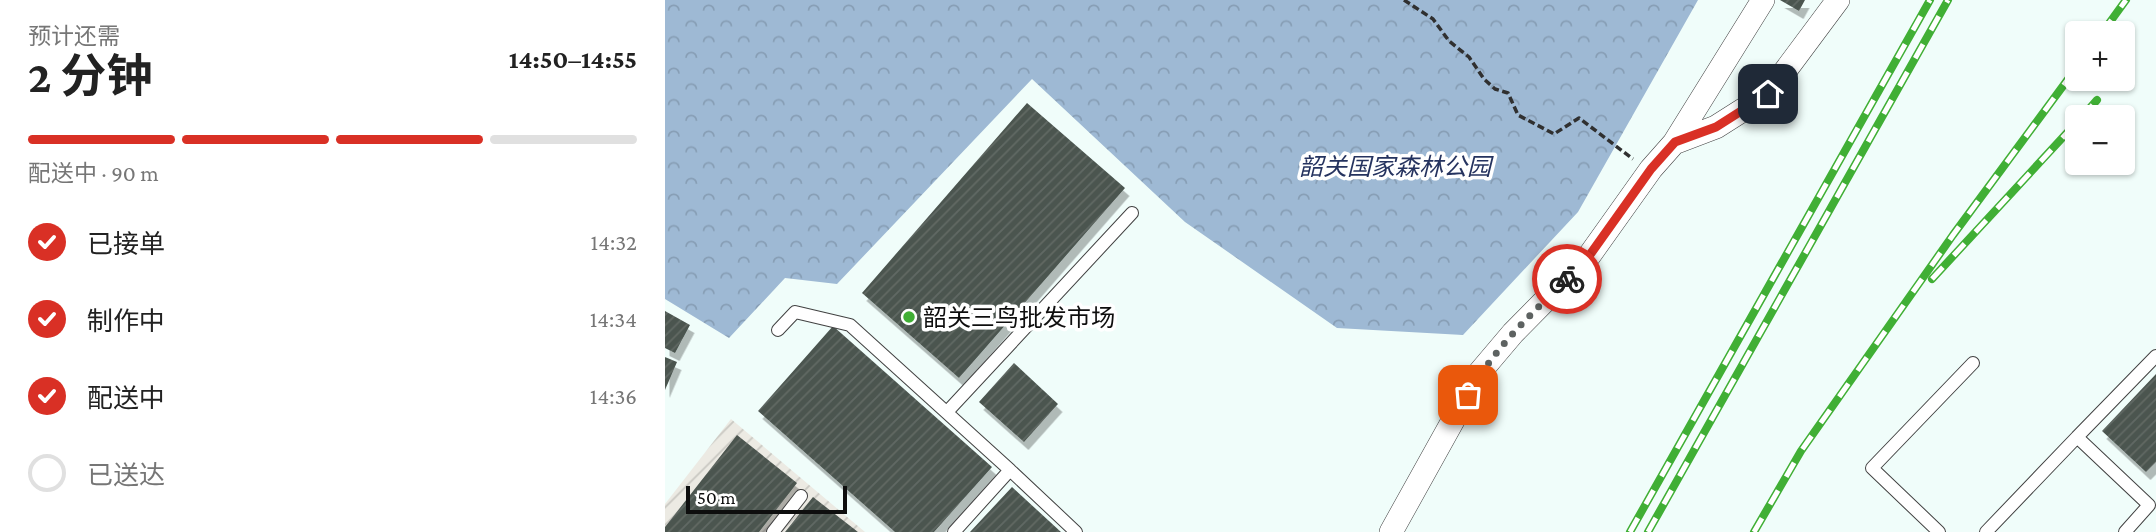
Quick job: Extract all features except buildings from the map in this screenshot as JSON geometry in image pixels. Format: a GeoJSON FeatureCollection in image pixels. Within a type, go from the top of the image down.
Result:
{"type":"FeatureCollection","features":[{"type":"Feature","properties":{"kind":"street"},"geometry":{"type":"LineString","coordinates":[[1391,532],[1480,372],[1513,333],[1589,256],[1651,169],[1675,142],[1763,0]]}},
{"type":"Feature","properties":{"kind":"street"},"geometry":{"type":"LineString","coordinates":[[1675,142],[1716,127],[1768,94],[1838,0]]}},
{"type":"Feature","properties":{"kind":"lane"},"geometry":{"type":"LineString","coordinates":[[947,412],[1132,213]]}},
{"type":"Feature","properties":{"kind":"lane"},"geometry":{"type":"LineString","coordinates":[[778,330],[795,312],[850,325],[1076,532]]}},
{"type":"Feature","properties":{"kind":"lane"},"geometry":{"type":"LineString","coordinates":[[1986,532],[2156,356]]}},
{"type":"Feature","properties":{"kind":"lane"},"geometry":{"type":"LineString","coordinates":[[1939,532],[1872,468],[1973,363]]}},
{"type":"Feature","properties":{"kind":"lane"},"geometry":{"type":"LineString","coordinates":[[2077,437],[2149,505],[2125,532]]}},
{"type":"Feature","properties":{"kind":"lane"},"geometry":{"type":"LineString","coordinates":[[954,532],[1010,470]]}},
{"type":"Feature","properties":{"kind":"lane"},"geometry":{"type":"LineString","coordinates":[[772,532],[801,496]]}},
{"type":"Feature","properties":{"kind":"path"},"geometry":{"type":"LineString","coordinates":[[1404,0],[1433,19],[1449,41],[1469,57],[1484,79],[1495,89],[1508,93],[1518,115],[1554,134],[1579,118],[1651,169]]}},
{"type":"Feature","properties":{"kind":"shaded area"},"geometry":{"type":"Polygon","coordinates":[[[731,419],[865,532],[665,532],[665,504],[731,419]]]}},
{"type":"Feature","properties":{"kind":"green space","name":"韶关国家森林公园"},"geometry":{"type":"Polygon","coordinates":[[[665,0],[1698,0],[1578,212],[1463,335],[1337,328],[1185,222],[1032,79],[837,284],[785,278],[729,338],[665,299],[665,0]]]}},
{"type":"Feature","properties":{"kind":"railway"},"geometry":{"type":"LineString","coordinates":[[1630,532],[1930,0]]}},
{"type":"Feature","properties":{"kind":"railway"},"geometry":{"type":"LineString","coordinates":[[1648,532],[1948,0]]}},
{"type":"Feature","properties":{"kind":"railway"},"geometry":{"type":"LineString","coordinates":[[2111,21],[2126,0]]}},
{"type":"Feature","properties":{"kind":"railway"},"geometry":{"type":"LineString","coordinates":[[1754,532],[1801,451],[1953,235],[2065,83]]}},
{"type":"Feature","properties":{"kind":"railway"},"geometry":{"type":"LineString","coordinates":[[2093,105],[2097,100]]}},
{"type":"Feature","properties":{"kind":"railway"},"geometry":{"type":"LineString","coordinates":[[1932,279],[2065,135]]}},
{"type":"Feature","properties":{"kind":"way so far"},"geometry":{"type":"LineString","coordinates":[[1468,395],[1480,372],[1513,333],[1567,279]]}},
{"type":"Feature","properties":{"kind":"place","name":"韶关三鸟批发市场"},"geometry":{"type":"Point","coordinates":[909,317]}},
{"type":"Feature","properties":{"kind":"route"},"geometry":{"type":"LineString","coordinates":[[1567,279],[1589,256],[1651,169],[1675,142],[1716,127],[1768,94]]}}]}
